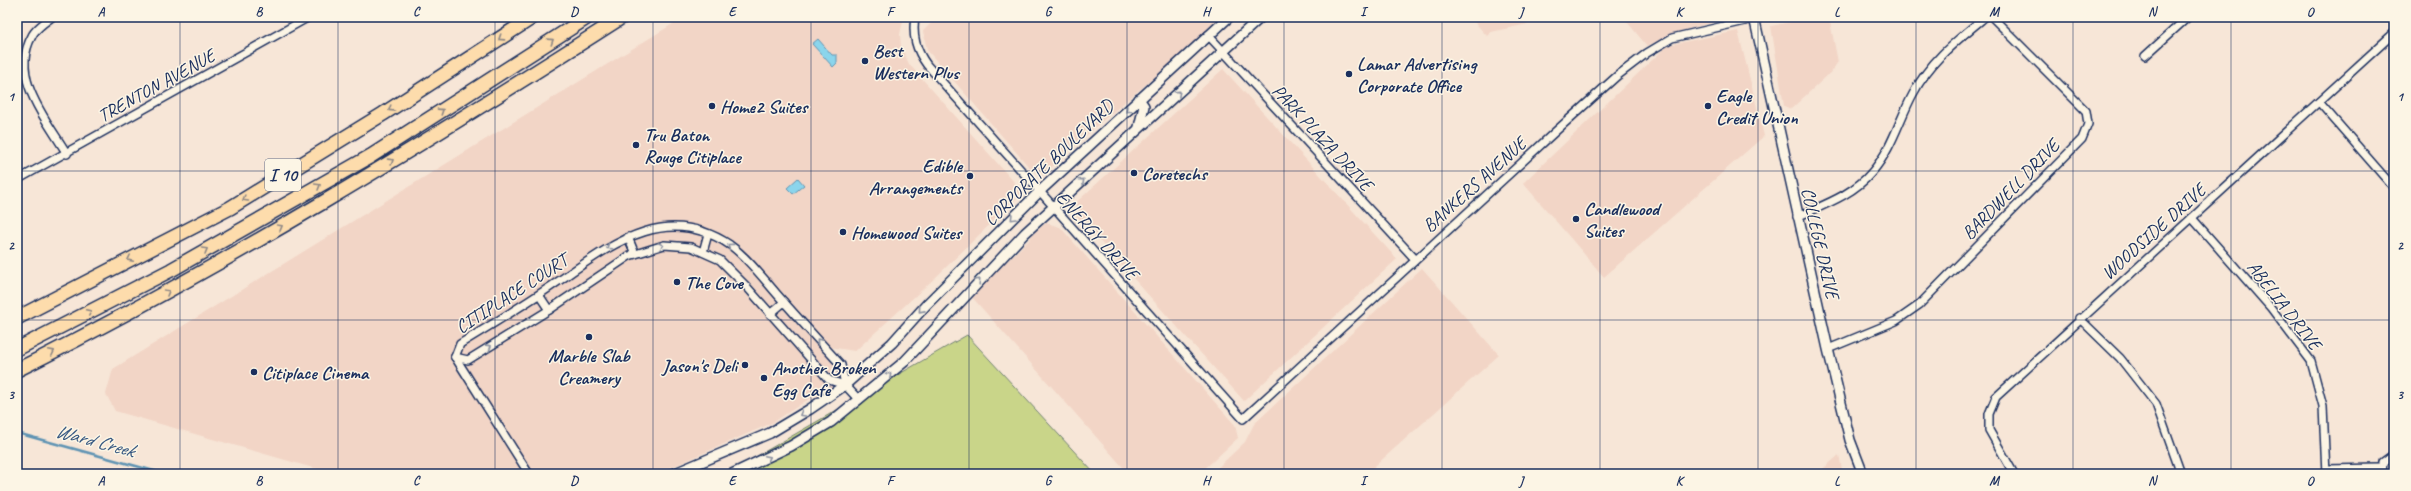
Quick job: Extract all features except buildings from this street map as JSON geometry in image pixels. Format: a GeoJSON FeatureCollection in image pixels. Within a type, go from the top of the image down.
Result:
{"type":"FeatureCollection","features":[{"type":"Feature","properties":{"kind":"highway","name":"I 10"},"geometry":{"type":"LineString","coordinates":[[19,316],[230,208],[383,114],[533,17]]}},
{"type":"Feature","properties":{"kind":"highway","name":"I 10"},"geometry":{"type":"LineString","coordinates":[[17,349],[172,270],[371,156],[588,17]]}},
{"type":"Feature","properties":{"kind":"highway"},"geometry":{"type":"LineString","coordinates":[[17,370],[161,296],[338,193],[622,17]]}},
{"type":"Feature","properties":{"kind":"street"},"geometry":{"type":"LineString","coordinates":[[52,17],[32,35],[26,52],[24,68],[28,87],[67,154]]}},
{"type":"Feature","properties":{"kind":"street","name":"TRENTON AVENUE"},"geometry":{"type":"LineString","coordinates":[[17,180],[67,154],[309,17]]}},
{"type":"Feature","properties":{"kind":"street","name":"ENERGY DRIVE"},"geometry":{"type":"LineString","coordinates":[[915,17],[914,28],[919,54],[927,65],[1243,419]]}},
{"type":"Feature","properties":{"kind":"street","name":"CORPORATE BOULEVARD"},"geometry":{"type":"LineString","coordinates":[[673,474],[770,433],[810,409],[845,385],[892,343],[927,304],[1039,192],[1229,17]]}},
{"type":"Feature","properties":{"kind":"street","name":"CORPORATE BOULEVARD"},"geometry":{"type":"LineString","coordinates":[[732,474],[791,446],[831,422],[904,362],[986,272],[1053,207],[1261,17]]}},
{"type":"Feature","properties":{"kind":"street"},"geometry":{"type":"LineString","coordinates":[[1797,217],[1849,192],[1872,173],[1890,146],[1913,94],[1927,71],[1948,46],[1985,17]]}},
{"type":"Feature","properties":{"kind":"street","name":"BARDWELL DRIVE"},"geometry":{"type":"LineString","coordinates":[[1828,349],[1896,321],[1919,305],[2082,139],[2088,124],[2086,111],[1992,17]]}},
{"type":"Feature","properties":{"kind":"street"},"geometry":{"type":"LineString","coordinates":[[2145,56],[2188,17]]}},
{"type":"Feature","properties":{"kind":"street","name":"COLLEGE DRIVE"},"geometry":{"type":"LineString","coordinates":[[1756,18],[1797,217],[1850,440],[1863,474]]}},
{"type":"Feature","properties":{"kind":"street","name":"BANKERS AVENUE"},"geometry":{"type":"LineString","coordinates":[[1243,419],[1415,259],[1617,76],[1647,53],[1672,38],[1756,18]]}},
{"type":"Feature","properties":{"kind":"street","name":"WOODSIDE DRIVE"},"geometry":{"type":"LineString","coordinates":[[2014,474],[1988,430],[1989,414],[1996,397],[2079,318],[2192,218],[2394,33]]}},
{"type":"Feature","properties":{"kind":"street","name":"PARK PLAZA DRIVE"},"geometry":{"type":"LineString","coordinates":[[1208,36],[1415,259]]}},
{"type":"Feature","properties":{"kind":"street"},"geometry":{"type":"LineString","coordinates":[[1138,128],[1144,106],[1139,99]]}},
{"type":"Feature","properties":{"kind":"street"},"geometry":{"type":"LineString","coordinates":[[2319,102],[2394,188]]}},
{"type":"Feature","properties":{"kind":"street","name":"ABELIA DRIVE"},"geometry":{"type":"LineString","coordinates":[[2192,218],[2271,308],[2311,361],[2323,406],[2326,472]]}},
{"type":"Feature","properties":{"kind":"street","name":"CITIPLACE COURT"},"geometry":{"type":"LineString","coordinates":[[845,385],[841,365],[731,246],[695,229],[662,226],[628,237],[460,344],[455,357],[468,360],[635,254],[664,245],[691,247],[720,260],[829,380],[845,385],[859,400]]}},
{"type":"Feature","properties":{"kind":"street"},"geometry":{"type":"LineString","coordinates":[[703,252],[708,234]]}},
{"type":"Feature","properties":{"kind":"street"},"geometry":{"type":"LineString","coordinates":[[628,237],[635,254]]}},
{"type":"Feature","properties":{"kind":"street"},"geometry":{"type":"LineString","coordinates":[[539,295],[549,310]]}},
{"type":"Feature","properties":{"kind":"street"},"geometry":{"type":"LineString","coordinates":[[770,314],[784,302]]}},
{"type":"Feature","properties":{"kind":"street"},"geometry":{"type":"LineString","coordinates":[[2079,318],[2120,358],[2156,404],[2181,474]]}},
{"type":"Feature","properties":{"kind":"street"},"geometry":{"type":"LineString","coordinates":[[455,357],[529,474]]}},
{"type":"Feature","properties":{"kind":"street"},"geometry":{"type":"LineString","coordinates":[[2326,472],[2381,471],[2387,457],[2394,454]]}},
{"type":"Feature","properties":{"kind":"shaded area"},"geometry":{"type":"Polygon","coordinates":[[[684,17],[904,17],[900,34],[901,47],[909,64],[1023,192],[935,278],[855,351],[823,346],[849,374],[823,396],[809,399],[772,423],[656,474],[334,474],[115,411],[106,394],[113,369],[684,17]]]}},
{"type":"Feature","properties":{"kind":"shaded area"},"geometry":{"type":"Polygon","coordinates":[[[937,17],[1226,17],[1100,123],[1042,176],[1029,167],[927,50],[923,31],[937,17]]]}},
{"type":"Feature","properties":{"kind":"shaded area"},"geometry":{"type":"Polygon","coordinates":[[[1470,17],[1559,17],[1491,32],[1487,36],[1470,17]]]}},
{"type":"Feature","properties":{"kind":"shaded area"},"geometry":{"type":"Polygon","coordinates":[[[1623,17],[1732,17],[1673,33],[1647,46],[1623,17]]]}},
{"type":"Feature","properties":{"kind":"shaded area"},"geometry":{"type":"Polygon","coordinates":[[[1815,17],[1829,17],[1838,62],[1829,74],[1791,109],[1784,106],[1771,26],[1815,17]]]}},
{"type":"Feature","properties":{"kind":"shaded area"},"geometry":{"type":"Polygon","coordinates":[[[1738,31],[1764,136],[1604,277],[1523,183],[1668,45],[1738,31]]]}},
{"type":"Feature","properties":{"kind":"shaded area"},"geometry":{"type":"Polygon","coordinates":[[[1223,69],[1397,259],[1244,401],[1070,208],[1223,69]]]}},
{"type":"Feature","properties":{"kind":"shaded area"},"geometry":{"type":"Polygon","coordinates":[[[1046,223],[1060,227],[1235,425],[1238,438],[1199,474],[1129,474],[971,296],[1029,240],[1034,233],[1046,223]]]}},
{"type":"Feature","properties":{"kind":"shaded area"},"geometry":{"type":"Polygon","coordinates":[[[1422,268],[1499,355],[1366,474],[1211,474],[1245,442],[1254,424],[1422,268]]]}},
{"type":"Feature","properties":{"kind":"shaded area"},"geometry":{"type":"Polygon","coordinates":[[[1839,455],[1843,474],[1817,474],[1839,455]]]}},
{"type":"Feature","properties":{"kind":"green space"},"geometry":{"type":"Polygon","coordinates":[[[967,335],[1095,474],[726,474],[967,335]]]}},
{"type":"Feature","properties":{"kind":"water"},"geometry":{"type":"Polygon","coordinates":[[[818,39],[832,55],[837,55],[837,63],[833,67],[812,44],[818,39]]]}},
{"type":"Feature","properties":{"kind":"water"},"geometry":{"type":"Polygon","coordinates":[[[798,178],[804,185],[793,194],[787,188],[798,178]]]}},
{"type":"Feature","properties":{"kind":"waterway","name":"Ward Creek"},"geometry":{"type":"LineString","coordinates":[[17,433],[165,474]]}},
{"type":"Feature","properties":{"kind":"place","name":"Best Western Plus"},"geometry":{"type":"Point","coordinates":[865,61]}},
{"type":"Feature","properties":{"kind":"place","name":"Lamar Advertising Corporate Office"},"geometry":{"type":"Point","coordinates":[1349,74]}},
{"type":"Feature","properties":{"kind":"place","name":"Home2 Suites"},"geometry":{"type":"Point","coordinates":[712,106]}},
{"type":"Feature","properties":{"kind":"place","name":"Eagle Credit Union"},"geometry":{"type":"Point","coordinates":[1708,106]}},
{"type":"Feature","properties":{"kind":"place","name":"Tru Baton Rouge Citiplace"},"geometry":{"type":"Point","coordinates":[636,145]}},
{"type":"Feature","properties":{"kind":"place","name":"Coretechs"},"geometry":{"type":"Point","coordinates":[1134,173]}},
{"type":"Feature","properties":{"kind":"place","name":"Edible Arrangements"},"geometry":{"type":"Point","coordinates":[970,176]}},
{"type":"Feature","properties":{"kind":"place","name":"Candlewood Suites"},"geometry":{"type":"Point","coordinates":[1576,219]}},
{"type":"Feature","properties":{"kind":"place","name":"Homewood Suites"},"geometry":{"type":"Point","coordinates":[843,232]}},
{"type":"Feature","properties":{"kind":"place","name":"The Cove"},"geometry":{"type":"Point","coordinates":[677,282]}},
{"type":"Feature","properties":{"kind":"place","name":"Marble Slab Creamery"},"geometry":{"type":"Point","coordinates":[589,337]}},
{"type":"Feature","properties":{"kind":"place","name":"Jason's Deli"},"geometry":{"type":"Point","coordinates":[745,365]}},
{"type":"Feature","properties":{"kind":"place","name":"Citiplace Cinema"},"geometry":{"type":"Point","coordinates":[254,372]}},
{"type":"Feature","properties":{"kind":"place","name":"Another Broken Egg Cafe"},"geometry":{"type":"Point","coordinates":[764,378]}}]}
